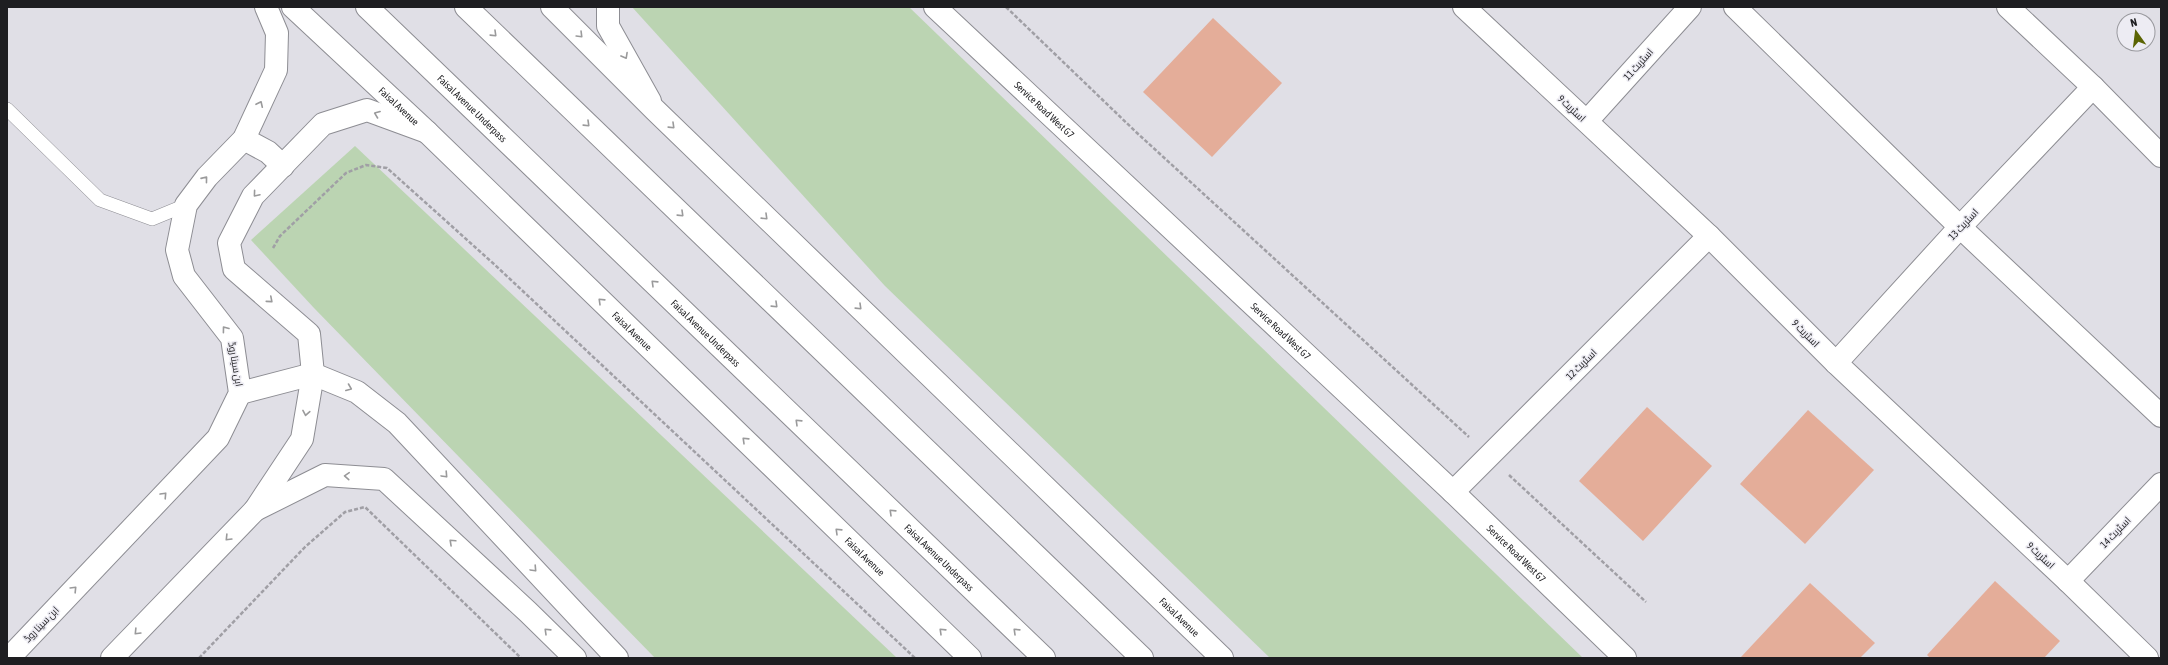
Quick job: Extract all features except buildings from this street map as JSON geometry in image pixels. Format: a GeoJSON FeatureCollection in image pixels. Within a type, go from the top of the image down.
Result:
{"type":"FeatureCollection","features":[{"type":"Feature","properties":{"kind":"main road","name":"ابن سینا روڈ"},"geometry":{"type":"LineString","coordinates":[[9,658],[218,438],[240,393],[232,338],[184,276],[177,250],[186,204],[207,177],[244,140],[276,70],[277,33],[266,7]]}},
{"type":"Feature","properties":{"kind":"main road","name":"Faisal Avenue"},"geometry":{"type":"LineString","coordinates":[[293,7],[427,132],[970,658]]}},
{"type":"Feature","properties":{"kind":"main road","name":"Faisal Avenue Underpass"},"geometry":{"type":"LineString","coordinates":[[367,7],[1044,658]]}},
{"type":"Feature","properties":{"kind":"main road"},"geometry":{"type":"LineString","coordinates":[[466,7],[1142,658]]}},
{"type":"Feature","properties":{"kind":"main road","name":"Faisal Avenue"},"geometry":{"type":"LineString","coordinates":[[552,7],[655,110],[1222,658]]}},
{"type":"Feature","properties":{"kind":"main road"},"geometry":{"type":"LineString","coordinates":[[608,7],[608,26],[655,110]]}},
{"type":"Feature","properties":{"kind":"main road","name":"Service Road West G7"},"geometry":{"type":"LineString","coordinates":[[935,7],[1453,492],[1625,658]]}},
{"type":"Feature","properties":{"kind":"main road","name":"اسٹریٹ 9"},"geometry":{"type":"LineString","coordinates":[[1464,7],[1709,236],[1836,363],[2068,581],[2147,658]]}},
{"type":"Feature","properties":{"kind":"main road","name":"اسٹریٹ 11"},"geometry":{"type":"LineString","coordinates":[[1587,122],[1690,7]]}},
{"type":"Feature","properties":{"kind":"main road"},"geometry":{"type":"LineString","coordinates":[[1735,7],[1960,227],[2161,416]]}},
{"type":"Feature","properties":{"kind":"main road"},"geometry":{"type":"LineString","coordinates":[[2008,7],[2093,87],[2161,156]]}},
{"type":"Feature","properties":{"kind":"main road","name":"اسٹریٹ 13"},"geometry":{"type":"LineString","coordinates":[[1836,363],[1960,227],[2093,87]]}},
{"type":"Feature","properties":{"kind":"main road"},"geometry":{"type":"LineString","coordinates":[[112,658],[255,510],[302,439],[313,374],[309,334],[234,269],[229,243],[253,196],[323,124],[367,110],[427,132]]}},
{"type":"Feature","properties":{"kind":"main road"},"geometry":{"type":"LineString","coordinates":[[244,140],[268,152],[282,166]]}},
{"type":"Feature","properties":{"kind":"main road","name":"اسٹریٹ 12"},"geometry":{"type":"LineString","coordinates":[[1453,492],[1709,236]]}},
{"type":"Feature","properties":{"kind":"main road"},"geometry":{"type":"LineString","coordinates":[[240,393],[313,374],[357,392],[397,423],[617,658]]}},
{"type":"Feature","properties":{"kind":"main road"},"geometry":{"type":"LineString","coordinates":[[255,510],[325,475],[384,479],[528,612],[575,658]]}},
{"type":"Feature","properties":{"kind":"main road","name":"اسٹریٹ 14"},"geometry":{"type":"LineString","coordinates":[[2068,581],[2161,484]]}},
{"type":"Feature","properties":{"kind":"lane"},"geometry":{"type":"LineString","coordinates":[[7,109],[100,200],[152,219],[186,204]]}},
{"type":"Feature","properties":{"kind":"path"},"geometry":{"type":"LineString","coordinates":[[1006,7],[1136,132],[1646,602]]}},
{"type":"Feature","properties":{"kind":"path"},"geometry":{"type":"LineString","coordinates":[[273,248],[280,236],[346,173],[366,165],[387,168],[495,264],[915,658]]}},
{"type":"Feature","properties":{"kind":"path"},"geometry":{"type":"LineString","coordinates":[[199,658],[305,547],[345,512],[365,508],[521,658]]}},
{"type":"Feature","properties":{"kind":"green space"},"geometry":{"type":"Polygon","coordinates":[[[632,7],[909,7],[1583,658],[1270,658],[885,286],[632,7]]]}},
{"type":"Feature","properties":{"kind":"green space"},"geometry":{"type":"Polygon","coordinates":[[[355,146],[897,658],[655,658],[314,308],[251,240],[355,146]]]}}]}
